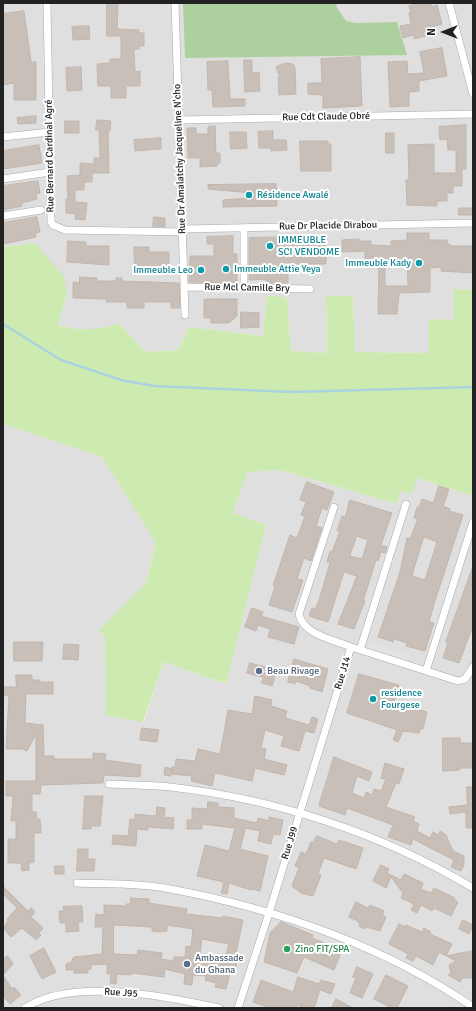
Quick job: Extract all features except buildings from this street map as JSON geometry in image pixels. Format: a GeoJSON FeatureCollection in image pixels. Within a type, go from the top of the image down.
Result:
{"type":"FeatureCollection","features":[{"type":"Feature","properties":{"kind":"street","name":"Rue Bernard Cardinal Agré"},"geometry":{"type":"LineString","coordinates":[[47,3],[51,222],[58,228],[65,230],[183,230]]}},
{"type":"Feature","properties":{"kind":"street","name":"Rue Dr Amalatchy Jacqueline N'cho"},"geometry":{"type":"LineString","coordinates":[[175,3],[180,120],[185,315]]}},
{"type":"Feature","properties":{"kind":"street"},"geometry":{"type":"LineString","coordinates":[[449,3],[473,94]]}},
{"type":"Feature","properties":{"kind":"street","name":"Rue Cdt Claude Obré"},"geometry":{"type":"LineString","coordinates":[[180,120],[473,114]]}},
{"type":"Feature","properties":{"kind":"street"},"geometry":{"type":"LineString","coordinates":[[3,138],[50,132]]}},
{"type":"Feature","properties":{"kind":"street"},"geometry":{"type":"LineString","coordinates":[[3,179],[50,172]]}},
{"type":"Feature","properties":{"kind":"street"},"geometry":{"type":"LineString","coordinates":[[3,216],[41,210]]}},
{"type":"Feature","properties":{"kind":"street","name":"Rue Dr Placide Dirabou"},"geometry":{"type":"LineString","coordinates":[[183,230],[473,223]]}},
{"type":"Feature","properties":{"kind":"street"},"geometry":{"type":"LineString","coordinates":[[244,228],[244,288]]}},
{"type":"Feature","properties":{"kind":"street","name":"Rue Mcl Camille Bry"},"geometry":{"type":"LineString","coordinates":[[184,287],[310,289]]}},
{"type":"Feature","properties":{"kind":"street"},"geometry":{"type":"LineString","coordinates":[[360,650],[406,504]]}},
{"type":"Feature","properties":{"kind":"street"},"geometry":{"type":"LineString","coordinates":[[334,508],[299,614],[301,621],[310,630],[351,647]]}},
{"type":"Feature","properties":{"kind":"street"},"geometry":{"type":"LineString","coordinates":[[426,671],[473,522]]}},
{"type":"Feature","properties":{"kind":"street","name":"Rue J14"},"geometry":{"type":"LineString","coordinates":[[300,813],[351,647],[458,680],[465,679],[473,667]]}},
{"type":"Feature","properties":{"kind":"street"},"geometry":{"type":"LineString","coordinates":[[109,784],[171,787],[220,795],[300,813]]}},
{"type":"Feature","properties":{"kind":"street","name":"Rue J99"},"geometry":{"type":"LineString","coordinates":[[238,1008],[300,813],[394,847],[435,866],[473,888]]}},
{"type":"Feature","properties":{"kind":"street"},"geometry":{"type":"LineString","coordinates":[[77,883],[164,888],[228,900],[269,912],[355,942],[421,974],[473,1007]]}},
{"type":"Feature","properties":{"kind":"street","name":"Rue J95"},"geometry":{"type":"LineString","coordinates":[[24,1008],[47,997],[76,991],[162,997],[219,1008]]}},
{"type":"Feature","properties":{"kind":"shaded area"},"geometry":{"type":"Polygon","coordinates":[[[3,3],[473,3],[473,290],[454,289],[453,320],[430,353],[355,352],[353,296],[326,296],[327,353],[291,351],[287,298],[267,295],[263,336],[189,327],[178,350],[146,352],[119,324],[90,331],[58,325],[67,294],[35,243],[3,247],[3,3]]]}},
{"type":"Feature","properties":{"kind":"shaded area"},"geometry":{"type":"Polygon","coordinates":[[[3,424],[102,457],[156,543],[146,583],[98,631],[105,636],[106,715],[144,722],[164,662],[225,684],[266,525],[233,513],[246,472],[280,470],[397,504],[400,491],[417,478],[473,496],[473,1008],[3,1008],[3,424]]]}},
{"type":"Feature","properties":{"kind":"shaded area"},"geometry":{"type":"Polygon","coordinates":[[[367,642],[412,656],[410,662],[365,648],[367,642]]]}},
{"type":"Feature","properties":{"kind":"green space"},"geometry":{"type":"Polygon","coordinates":[[[183,3],[336,3],[337,8],[346,21],[356,23],[397,22],[407,55],[185,58],[183,3]]]}},
{"type":"Feature","properties":{"kind":"green space"},"geometry":{"type":"Polygon","coordinates":[[[35,243],[64,277],[67,294],[58,325],[75,329],[88,329],[102,328],[119,324],[146,352],[178,350],[189,327],[263,336],[267,295],[287,298],[291,351],[327,353],[326,296],[353,296],[355,352],[429,353],[429,319],[453,320],[454,289],[473,290],[473,496],[417,478],[412,494],[400,491],[397,504],[280,470],[247,472],[233,513],[266,525],[226,684],[164,662],[143,722],[106,715],[105,636],[98,631],[146,583],[156,543],[102,457],[3,424],[3,247],[35,243]]]}},
{"type":"Feature","properties":{"kind":"waterway"},"geometry":{"type":"LineString","coordinates":[[3,324],[61,360],[121,380],[154,386],[291,392],[473,387]]}},
{"type":"Feature","properties":{"kind":"place","name":"Résidence Awalé"},"geometry":{"type":"Point","coordinates":[249,195]}},
{"type":"Feature","properties":{"kind":"place","name":"IMMEUBLE SCI VENDOME"},"geometry":{"type":"Point","coordinates":[270,246]}},
{"type":"Feature","properties":{"kind":"place","name":"Immeuble Kady"},"geometry":{"type":"Point","coordinates":[419,263]}},
{"type":"Feature","properties":{"kind":"place","name":"Immeuble Attie Yeya"},"geometry":{"type":"Point","coordinates":[226,269]}},
{"type":"Feature","properties":{"kind":"place","name":"Immeuble Leo"},"geometry":{"type":"Point","coordinates":[201,270]}},
{"type":"Feature","properties":{"kind":"place","name":"Beau Rivage"},"geometry":{"type":"Point","coordinates":[259,671]}},
{"type":"Feature","properties":{"kind":"place","name":"residence Fourgese"},"geometry":{"type":"Point","coordinates":[373,699]}},
{"type":"Feature","properties":{"kind":"place","name":"Zino FIT/SPA"},"geometry":{"type":"Point","coordinates":[287,949]}},
{"type":"Feature","properties":{"kind":"place","name":"Ambassade du Ghana"},"geometry":{"type":"Point","coordinates":[187,964]}}]}
